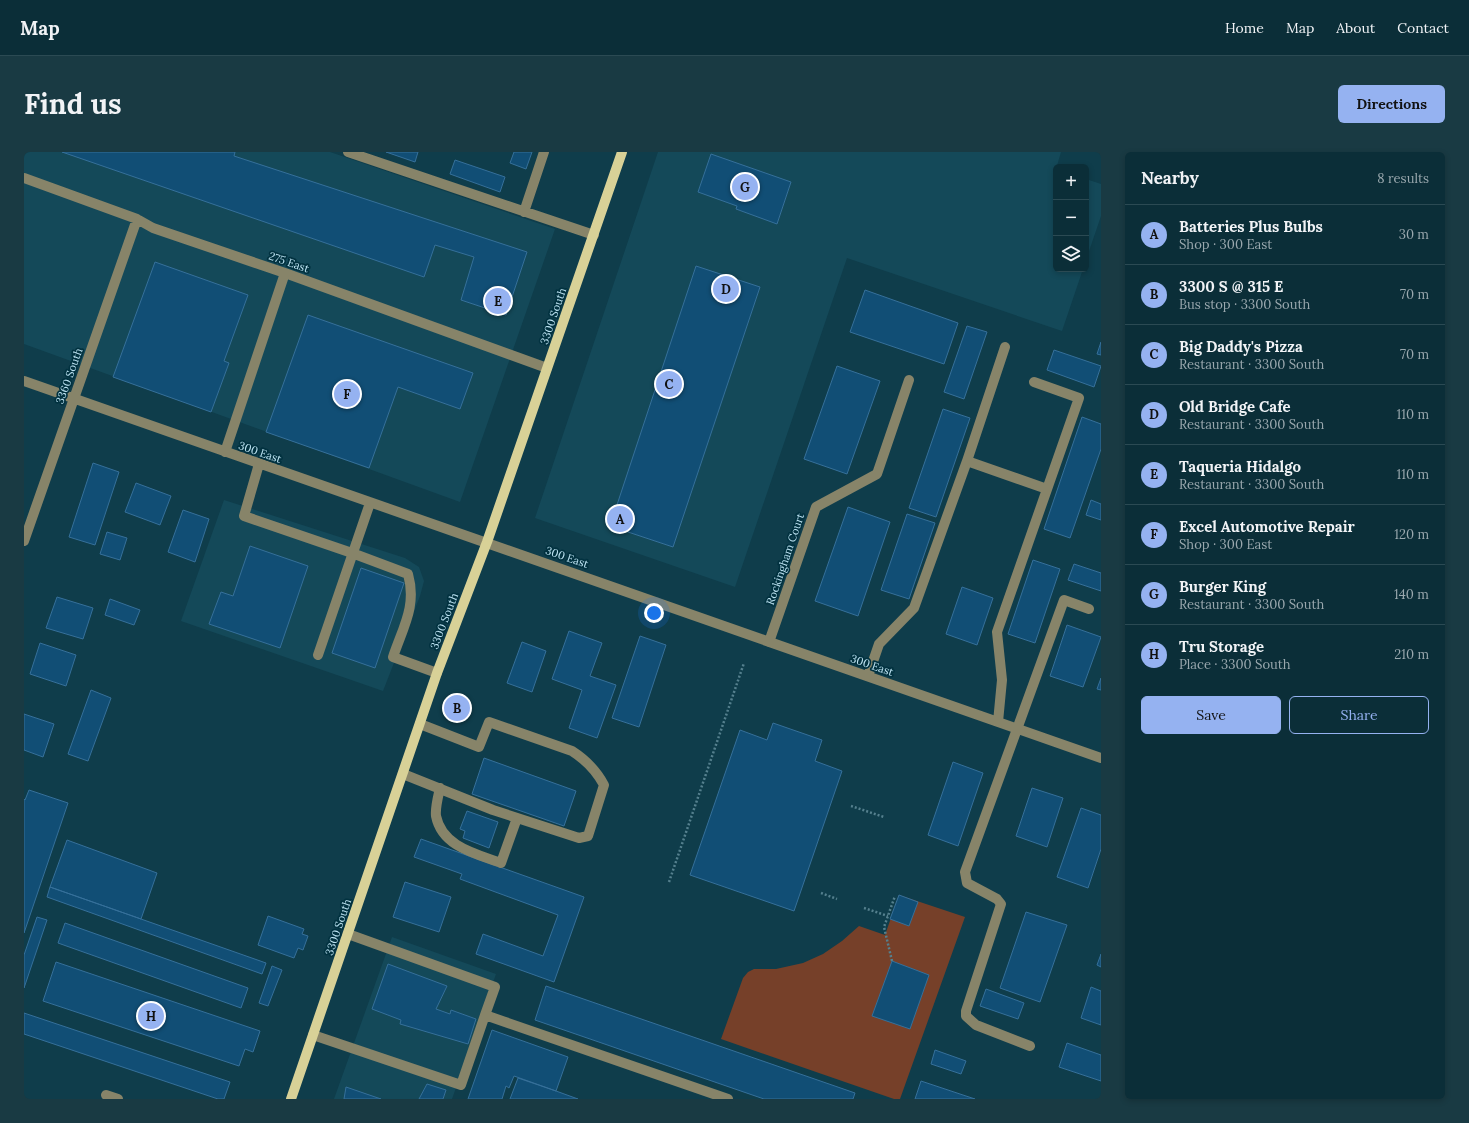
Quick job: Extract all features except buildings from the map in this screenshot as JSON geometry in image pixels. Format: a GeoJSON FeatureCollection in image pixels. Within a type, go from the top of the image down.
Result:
{"type":"FeatureCollection","features":[{"type":"Feature","properties":{"kind":"main road","name":"3300 South"},"geometry":{"type":"LineString","coordinates":[[291,1099],[437,673],[487,542],[622,152]]}},
{"type":"Feature","properties":{"kind":"street"},"geometry":{"type":"LineString","coordinates":[[348,152],[594,235]]}},
{"type":"Feature","properties":{"kind":"street"},"geometry":{"type":"LineString","coordinates":[[524,212],[544,152]]}},
{"type":"Feature","properties":{"kind":"street","name":"275 East"},"geometry":{"type":"LineString","coordinates":[[24,178],[138,219],[153,228],[285,273],[547,368]]}},
{"type":"Feature","properties":{"kind":"street","name":"3360 South"},"geometry":{"type":"LineString","coordinates":[[24,541],[138,219]]}},
{"type":"Feature","properties":{"kind":"street"},"geometry":{"type":"LineString","coordinates":[[225,452],[285,273]]}},
{"type":"Feature","properties":{"kind":"street"},"geometry":{"type":"LineString","coordinates":[[868,676],[879,644],[914,608],[967,461],[1005,347]]}},
{"type":"Feature","properties":{"kind":"street","name":"Rockingham Court"},"geometry":{"type":"LineString","coordinates":[[769,642],[816,507],[877,474],[909,380]]}},
{"type":"Feature","properties":{"kind":"street","name":"300 East"},"geometry":{"type":"LineString","coordinates":[[24,381],[1101,758]]}},
{"type":"Feature","properties":{"kind":"street"},"geometry":{"type":"LineString","coordinates":[[998,722],[1002,680],[997,632],[1079,398],[1034,382]]}},
{"type":"Feature","properties":{"kind":"street"},"geometry":{"type":"LineString","coordinates":[[967,461],[1047,489]]}},
{"type":"Feature","properties":{"kind":"street"},"geometry":{"type":"LineString","coordinates":[[259,464],[244,516],[408,574],[412,589],[411,606],[393,657],[437,673]]}},
{"type":"Feature","properties":{"kind":"street"},"geometry":{"type":"LineString","coordinates":[[318,654],[370,503]]}},
{"type":"Feature","properties":{"kind":"street"},"geometry":{"type":"LineString","coordinates":[[1030,1046],[976,1025],[966,1016],[966,1010],[1001,904],[997,899],[967,883],[965,872],[1064,600],[1089,609]]}},
{"type":"Feature","properties":{"kind":"street"},"geometry":{"type":"LineString","coordinates":[[403,774],[517,818],[579,838],[588,836],[604,785],[598,773],[572,751],[489,722],[479,747],[420,724]]}},
{"type":"Feature","properties":{"kind":"street"},"geometry":{"type":"LineString","coordinates":[[440,788],[436,815],[445,836],[459,848],[501,863],[517,818]]}},
{"type":"Feature","properties":{"kind":"street"},"geometry":{"type":"LineString","coordinates":[[313,1035],[461,1085],[494,987],[348,934]]}},
{"type":"Feature","properties":{"kind":"street"},"geometry":{"type":"LineString","coordinates":[[485,1015],[728,1099]]}},
{"type":"Feature","properties":{"kind":"street"},"geometry":{"type":"LineString","coordinates":[[106,1095],[118,1099]]}},
{"type":"Feature","properties":{"kind":"path"},"geometry":{"type":"LineString","coordinates":[[669,882],[744,663]]}},
{"type":"Feature","properties":{"kind":"path"},"geometry":{"type":"LineString","coordinates":[[851,806],[884,817]]}},
{"type":"Feature","properties":{"kind":"path"},"geometry":{"type":"LineString","coordinates":[[821,893],[837,899]]}},
{"type":"Feature","properties":{"kind":"path"},"geometry":{"type":"LineString","coordinates":[[892,961],[884,927],[895,896]]}},
{"type":"Feature","properties":{"kind":"path"},"geometry":{"type":"LineString","coordinates":[[864,908],[888,916]]}},
{"type":"Feature","properties":{"kind":"shaded area"},"geometry":{"type":"Polygon","coordinates":[[[24,152],[330,152],[555,229],[460,502],[24,344],[24,152]]]}},
{"type":"Feature","properties":{"kind":"shaded area"},"geometry":{"type":"Polygon","coordinates":[[[658,152],[1061,152],[1057,164],[1053,164],[1053,272],[1082,272],[1062,331],[847,258],[735,587],[535,518],[658,152]]]}},
{"type":"Feature","properties":{"kind":"shaded area"},"geometry":{"type":"Polygon","coordinates":[[[1089,180],[1101,184],[1101,216],[1089,251],[1089,180]]]}},
{"type":"Feature","properties":{"kind":"shaded area"},"geometry":{"type":"Polygon","coordinates":[[[224,500],[405,558],[419,567],[424,581],[420,596],[383,691],[181,621],[224,500]]]}},
{"type":"Feature","properties":{"kind":"shaded area"},"geometry":{"type":"Polygon","coordinates":[[[899,895],[965,917],[900,1099],[894,1099],[721,1039],[743,978],[748,972],[754,969],[776,969],[803,963],[823,954],[842,941],[859,926],[885,935],[899,895]]]}},
{"type":"Feature","properties":{"kind":"shaded area"},"geometry":{"type":"Polygon","coordinates":[[[392,937],[496,974],[452,1099],[334,1099],[392,937]]]}},
{"type":"Feature","properties":{"kind":"place","name":"Burger King"},"geometry":{"type":"Point","coordinates":[745,187]}},
{"type":"Feature","properties":{"kind":"place","name":"Old Bridge Cafe"},"geometry":{"type":"Point","coordinates":[726,289]}},
{"type":"Feature","properties":{"kind":"place","name":"Taqueria Hidalgo"},"geometry":{"type":"Point","coordinates":[498,301]}},
{"type":"Feature","properties":{"kind":"place","name":"Big Daddy's Pizza"},"geometry":{"type":"Point","coordinates":[669,384]}},
{"type":"Feature","properties":{"kind":"place","name":"Excel Automotive Repair"},"geometry":{"type":"Point","coordinates":[347,394]}},
{"type":"Feature","properties":{"kind":"place","name":"Batteries Plus Bulbs"},"geometry":{"type":"Point","coordinates":[620,519]}},
{"type":"Feature","properties":{"kind":"place","name":"3300 S @ 315 E"},"geometry":{"type":"Point","coordinates":[457,708]}},
{"type":"Feature","properties":{"kind":"place","name":"Tru Storage"},"geometry":{"type":"Point","coordinates":[151,1016]}}]}
